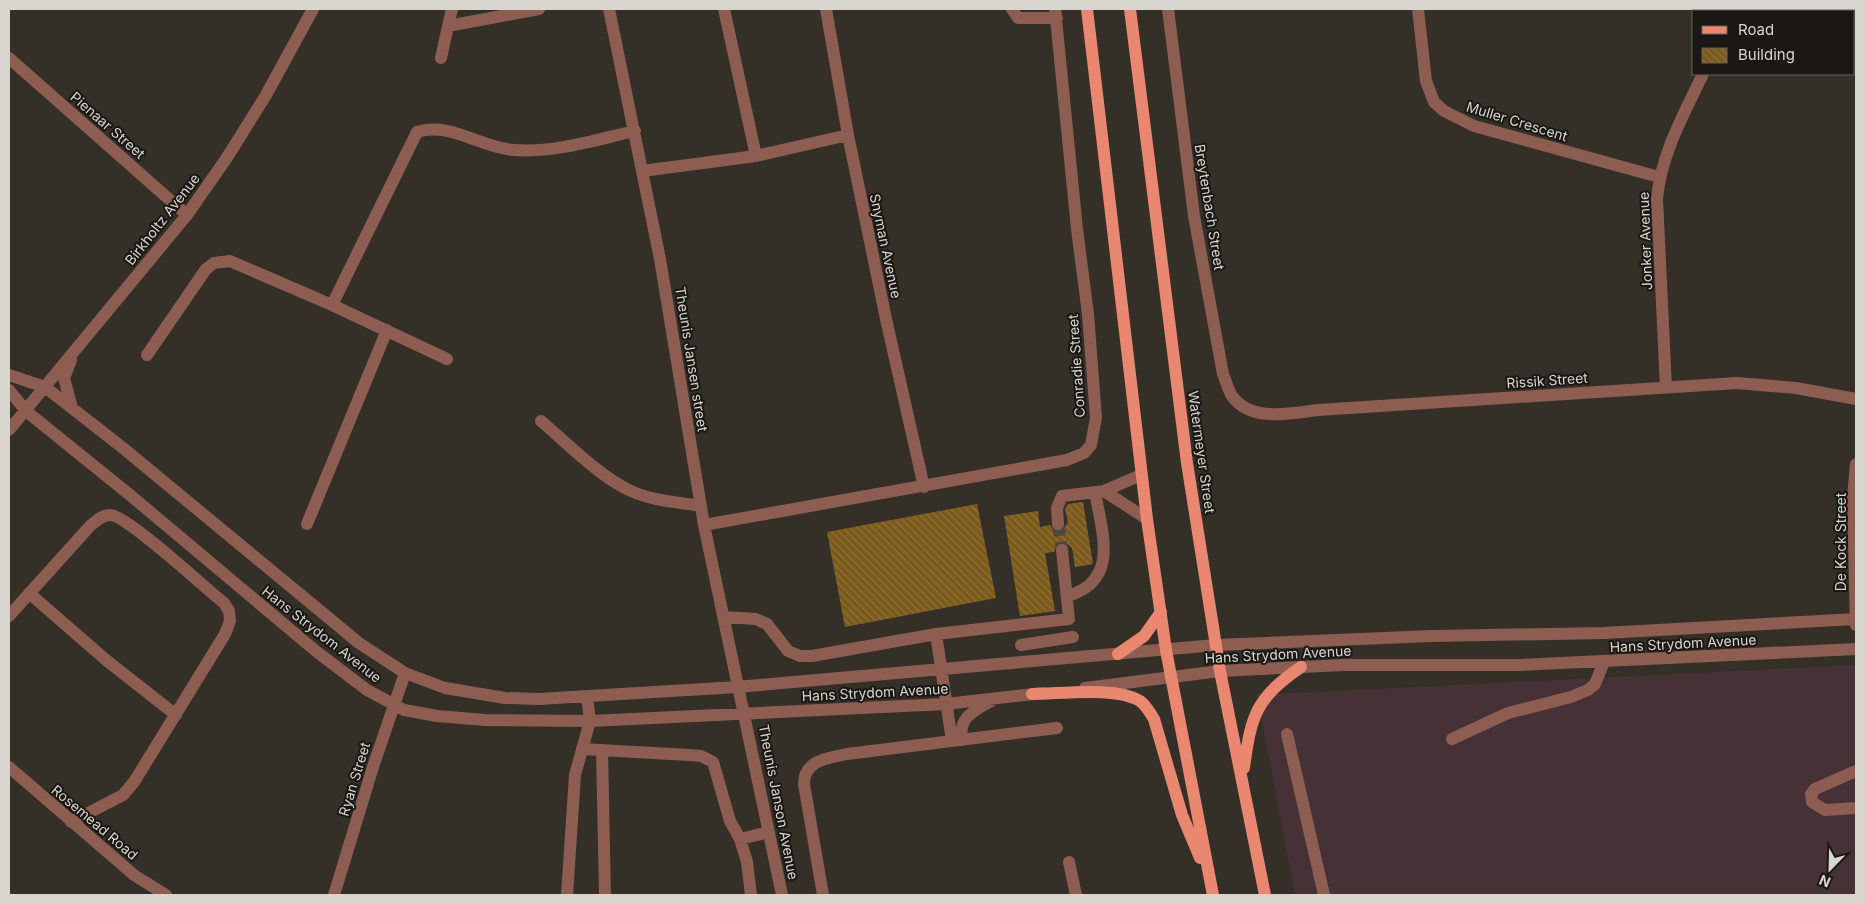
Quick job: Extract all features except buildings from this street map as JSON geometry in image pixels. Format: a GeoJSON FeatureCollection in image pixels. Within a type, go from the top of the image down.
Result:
{"type":"FeatureCollection","features":[{"type":"Feature","properties":{"kind":"main road"},"geometry":{"type":"LineString","coordinates":[[1087,9],[1147,519],[1166,650],[1212,895]]}},
{"type":"Feature","properties":{"kind":"main road","name":"Watermeyer Street"},"geometry":{"type":"LineString","coordinates":[[1130,9],[1187,463],[1220,671],[1265,895]]}},
{"type":"Feature","properties":{"kind":"main road"},"geometry":{"type":"LineString","coordinates":[[1118,654],[1144,636],[1161,612]]}},
{"type":"Feature","properties":{"kind":"main road"},"geometry":{"type":"LineString","coordinates":[[1242,778],[1252,720],[1263,699],[1276,685],[1301,667]]}},
{"type":"Feature","properties":{"kind":"main road"},"geometry":{"type":"LineString","coordinates":[[1032,694],[1117,694],[1140,701],[1147,707],[1159,732],[1182,815],[1210,880]]}},
{"type":"Feature","properties":{"kind":"street","name":"Birkholtz Avenue"},"geometry":{"type":"LineString","coordinates":[[9,430],[187,215],[228,156],[266,95],[313,9]]}},
{"type":"Feature","properties":{"kind":"street"},"geometry":{"type":"LineString","coordinates":[[441,58],[452,9]]}},
{"type":"Feature","properties":{"kind":"street"},"geometry":{"type":"LineString","coordinates":[[448,26],[539,9]]}},
{"type":"Feature","properties":{"kind":"street","name":"Theunis Jansen street"},"geometry":{"type":"LineString","coordinates":[[609,9],[660,259],[704,526],[737,687],[746,714]]}},
{"type":"Feature","properties":{"kind":"street"},"geometry":{"type":"LineString","coordinates":[[724,9],[756,156]]}},
{"type":"Feature","properties":{"kind":"street","name":"Snyman Avenue"},"geometry":{"type":"LineString","coordinates":[[826,9],[848,135],[886,319],[924,487]]}},
{"type":"Feature","properties":{"kind":"street"},"geometry":{"type":"LineString","coordinates":[[1012,9],[1018,18],[1024,19],[1056,13]]}},
{"type":"Feature","properties":{"kind":"street","name":"Breytenbach Street"},"geometry":{"type":"LineString","coordinates":[[1168,9],[1194,216],[1223,374],[1231,395],[1240,405]]}},
{"type":"Feature","properties":{"kind":"street","name":"Muller Crescent"},"geometry":{"type":"LineString","coordinates":[[1418,9],[1426,81],[1434,102],[1444,111],[1474,126],[1659,177]]}},
{"type":"Feature","properties":{"kind":"street","name":"Conradie Street"},"geometry":{"type":"LineString","coordinates":[[704,526],[1067,460],[1084,453],[1091,445],[1096,418],[1088,314],[1074,201],[1056,13]]}},
{"type":"Feature","properties":{"kind":"street","name":"Pienaar Street"},"geometry":{"type":"LineString","coordinates":[[9,58],[187,215]]}},
{"type":"Feature","properties":{"kind":"street","name":"Jonker Avenue"},"geometry":{"type":"LineString","coordinates":[[1666,387],[1657,199],[1659,177],[1667,150],[1703,75]]}},
{"type":"Feature","properties":{"kind":"street"},"geometry":{"type":"LineString","coordinates":[[332,305],[417,132],[428,128],[442,129],[488,146],[532,151],[560,148],[635,131]]}},
{"type":"Feature","properties":{"kind":"street"},"geometry":{"type":"LineString","coordinates":[[642,171],[756,156],[848,135]]}},
{"type":"Feature","properties":{"kind":"street"},"geometry":{"type":"LineString","coordinates":[[147,355],[206,269],[214,263],[230,262],[332,305],[447,359]]}},
{"type":"Feature","properties":{"kind":"street"},"geometry":{"type":"LineString","coordinates":[[307,524],[387,330]]}},
{"type":"Feature","properties":{"kind":"street"},"geometry":{"type":"LineString","coordinates":[[73,353],[64,378],[73,409]]}},
{"type":"Feature","properties":{"kind":"street","name":"Hans Strydom Avenue"},"geometry":{"type":"LineString","coordinates":[[9,375],[45,387],[359,643],[406,673],[445,688],[505,698],[587,696],[737,687],[1216,645],[1432,636],[1604,633],[1856,621]]}},
{"type":"Feature","properties":{"kind":"street","name":"Rissik Street"},"geometry":{"type":"LineString","coordinates":[[1240,405],[1254,412],[1284,414],[1318,410],[1666,387],[1746,384],[1796,388],[1856,399]]}},
{"type":"Feature","properties":{"kind":"street","name":"Hans Strydom Avenue"},"geometry":{"type":"LineString","coordinates":[[9,390],[26,411],[130,495],[317,652],[367,690],[393,705],[436,716],[485,720],[590,721],[746,714],[946,704],[1220,671],[1301,667],[1604,662],[1856,649]]}},
{"type":"Feature","properties":{"kind":"street"},"geometry":{"type":"LineString","coordinates":[[541,421],[610,479],[628,490],[656,498],[701,506]]}},
{"type":"Feature","properties":{"kind":"street","name":"De Kock Street"},"geometry":{"type":"LineString","coordinates":[[1856,464],[1853,497],[1856,621]]}},
{"type":"Feature","properties":{"kind":"street"},"geometry":{"type":"LineString","coordinates":[[1058,524],[1057,508],[1062,496],[1100,492],[1142,475]]}},
{"type":"Feature","properties":{"kind":"street"},"geometry":{"type":"LineString","coordinates":[[1100,492],[1147,519]]}},
{"type":"Feature","properties":{"kind":"street"},"geometry":{"type":"LineString","coordinates":[[1068,596],[1087,588],[1098,575],[1103,563],[1105,551],[1100,492]]}},
{"type":"Feature","properties":{"kind":"street"},"geometry":{"type":"LineString","coordinates":[[9,616],[90,526],[103,516],[112,515],[122,520],[173,560],[224,603],[229,611],[230,621],[216,652],[134,782],[123,795],[71,822]]}},
{"type":"Feature","properties":{"kind":"street"},"geometry":{"type":"LineString","coordinates":[[1062,550],[1069,619],[1077,658]]}},
{"type":"Feature","properties":{"kind":"street"},"geometry":{"type":"LineString","coordinates":[[29,593],[106,660],[176,715]]}},
{"type":"Feature","properties":{"kind":"street"},"geometry":{"type":"LineString","coordinates":[[723,617],[756,619],[767,624],[788,651],[800,656],[812,656],[936,634],[1069,619]]}},
{"type":"Feature","properties":{"kind":"street"},"geometry":{"type":"LineString","coordinates":[[1019,625],[1022,663]]}},
{"type":"Feature","properties":{"kind":"street"},"geometry":{"type":"LineString","coordinates":[[936,634],[946,704],[957,740]]}},
{"type":"Feature","properties":{"kind":"street"},"geometry":{"type":"LineString","coordinates":[[1020,646],[1072,637]]}},
{"type":"Feature","properties":{"kind":"street"},"geometry":{"type":"LineString","coordinates":[[1452,739],[1508,712],[1572,697],[1588,690],[1595,684],[1604,662]]}},
{"type":"Feature","properties":{"kind":"street","name":"Ryan Street"},"geometry":{"type":"LineString","coordinates":[[334,895],[393,705],[406,673]]}},
{"type":"Feature","properties":{"kind":"street"},"geometry":{"type":"LineString","coordinates":[[567,895],[574,775],[590,721],[587,696]]}},
{"type":"Feature","properties":{"kind":"street"},"geometry":{"type":"LineString","coordinates":[[957,740],[965,718],[995,698]]}},
{"type":"Feature","properties":{"kind":"street","name":"Theunis Janson Avenue"},"geometry":{"type":"LineString","coordinates":[[746,714],[782,895]]}},
{"type":"Feature","properties":{"kind":"street"},"geometry":{"type":"LineString","coordinates":[[823,895],[804,784],[804,777],[811,765],[819,760],[847,754],[1057,728]]}},
{"type":"Feature","properties":{"kind":"street"},"geometry":{"type":"LineString","coordinates":[[1287,734],[1324,895]]}},
{"type":"Feature","properties":{"kind":"street"},"geometry":{"type":"LineString","coordinates":[[582,749],[689,755],[707,758],[716,767],[730,820],[740,839],[748,862],[751,895]]}},
{"type":"Feature","properties":{"kind":"street"},"geometry":{"type":"LineString","coordinates":[[602,750],[605,895]]}},
{"type":"Feature","properties":{"kind":"street","name":"Rosemead Road"},"geometry":{"type":"LineString","coordinates":[[9,767],[134,874],[166,895]]}},
{"type":"Feature","properties":{"kind":"street"},"geometry":{"type":"LineString","coordinates":[[1856,771],[1815,789],[1811,794],[1812,802],[1821,809],[1856,808]]}},
{"type":"Feature","properties":{"kind":"street"},"geometry":{"type":"LineString","coordinates":[[740,839],[769,832]]}},
{"type":"Feature","properties":{"kind":"street"},"geometry":{"type":"LineString","coordinates":[[1068,862],[1076,895]]}},
{"type":"Feature","properties":{"kind":"shaded area"},"geometry":{"type":"Polygon","coordinates":[[[1856,665],[1856,895],[1295,895],[1257,695],[1856,665]]]}},
{"type":"Feature","properties":{"kind":"tunnel"},"geometry":{"type":"LineString","coordinates":[[1058,524],[1062,550]]}}]}
